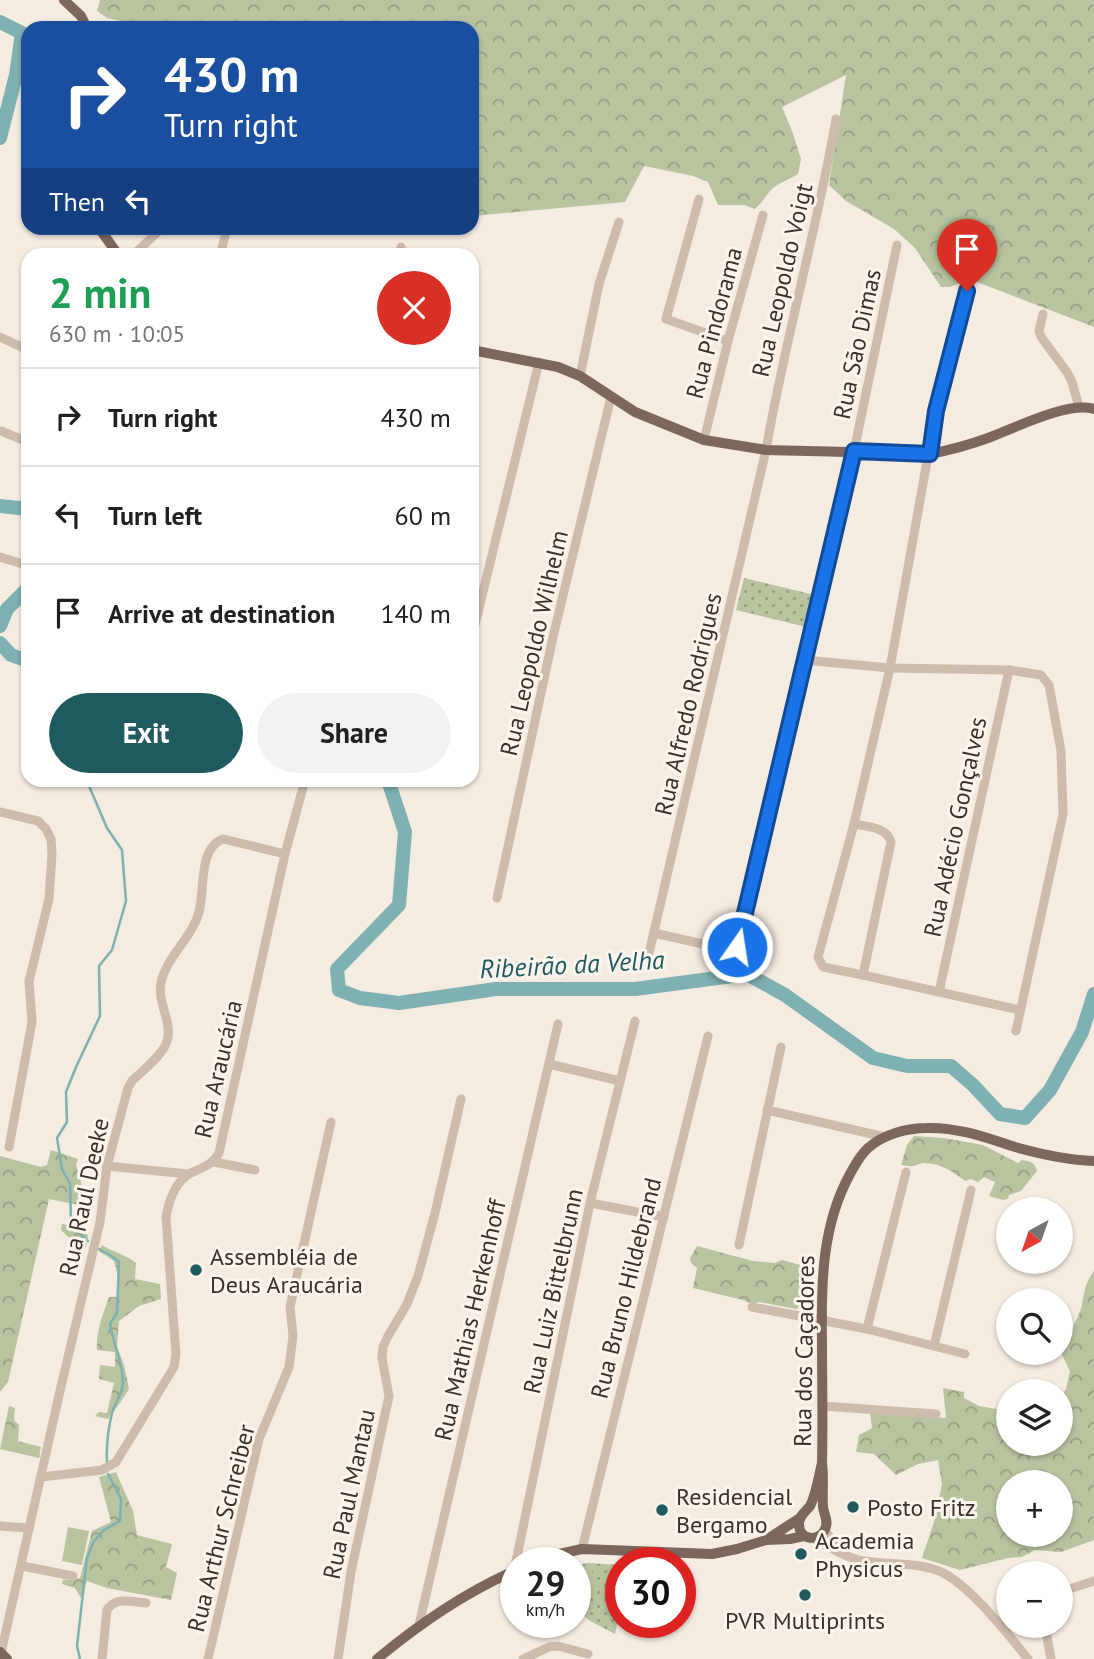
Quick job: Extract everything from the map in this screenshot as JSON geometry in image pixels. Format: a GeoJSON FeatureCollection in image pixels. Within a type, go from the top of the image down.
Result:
{"type":"FeatureCollection","features":[{"type":"Feature","properties":{"kind":"main road"},"geometry":{"type":"LineString","coordinates":[[64,0],[84,21]]}},
{"type":"Feature","properties":{"kind":"main road"},"geometry":{"type":"LineString","coordinates":[[479,351],[558,367],[580,376],[635,412],[704,440],[766,450],[930,454],[949,451],[1079,407],[1094,409]]}},
{"type":"Feature","properties":{"kind":"main road","name":"Rua dos Caçadores"},"geometry":{"type":"LineString","coordinates":[[823,1509],[822,1272],[835,1208],[844,1184],[859,1158],[868,1148],[885,1137],[912,1129],[947,1129],[1039,1153],[1094,1161]]}},
{"type":"Feature","properties":{"kind":"main road","name":"Rua dos Caçadores"},"geometry":{"type":"LineString","coordinates":[[810,1506],[822,1463]]}},
{"type":"Feature","properties":{"kind":"main road"},"geometry":{"type":"LineString","coordinates":[[591,1549],[712,1554],[766,1540],[809,1537],[825,1531],[826,1518],[823,1509],[817,1505],[810,1506],[800,1518],[766,1540]]}},
{"type":"Feature","properties":{"kind":"main road"},"geometry":{"type":"LineString","coordinates":[[800,1518],[799,1528],[809,1537]]}},
{"type":"Feature","properties":{"kind":"main road"},"geometry":{"type":"LineString","coordinates":[[377,1659],[419,1625],[500,1577]]}},
{"type":"Feature","properties":{"kind":"street","name":"Rua Leopoldo Voigt"},"geometry":{"type":"LineString","coordinates":[[766,450],[836,119]]}},
{"type":"Feature","properties":{"kind":"street"},"geometry":{"type":"LineString","coordinates":[[699,199],[666,318],[728,341]]}},
{"type":"Feature","properties":{"kind":"street","name":"Rua Pindorama"},"geometry":{"type":"LineString","coordinates":[[704,440],[763,215]]}},
{"type":"Feature","properties":{"kind":"street"},"geometry":{"type":"LineString","coordinates":[[580,376],[599,284],[619,222]]}},
{"type":"Feature","properties":{"kind":"street"},"geometry":{"type":"LineString","coordinates":[[141,248],[154,235]]}},
{"type":"Feature","properties":{"kind":"street","name":"Rua São Dimas"},"geometry":{"type":"LineString","coordinates":[[654,933],[730,950],[737,947],[854,451],[897,245]]}},
{"type":"Feature","properties":{"kind":"street"},"geometry":{"type":"LineString","coordinates":[[967,291],[936,411],[890,668],[854,824],[818,957],[823,967],[1020,1010]]}},
{"type":"Feature","properties":{"kind":"street"},"geometry":{"type":"LineString","coordinates":[[1042,314],[1039,331],[1041,337],[1067,372],[1079,407]]}},
{"type":"Feature","properties":{"kind":"street"},"geometry":{"type":"LineString","coordinates":[[0,337],[21,346]]}},
{"type":"Feature","properties":{"kind":"street"},"geometry":{"type":"LineString","coordinates":[[479,608],[539,362]]}},
{"type":"Feature","properties":{"kind":"street","name":"Rua Leopoldo Wilhelm"},"geometry":{"type":"LineString","coordinates":[[497,898],[553,637],[611,397]]}},
{"type":"Feature","properties":{"kind":"street"},"geometry":{"type":"LineString","coordinates":[[1,431],[21,439]]}},
{"type":"Feature","properties":{"kind":"street","name":"Rua Alfredo Rodrigues"},"geometry":{"type":"LineString","coordinates":[[646,966],[766,450]]}},
{"type":"Feature","properties":{"kind":"street"},"geometry":{"type":"LineString","coordinates":[[0,557],[21,563]]}},
{"type":"Feature","properties":{"kind":"street"},"geometry":{"type":"LineString","coordinates":[[804,660],[890,668],[1009,670],[1041,675],[1049,685],[1061,751],[1063,814],[1016,1031]]}},
{"type":"Feature","properties":{"kind":"street","name":"Rua Adécio Gonçalves"},"geometry":{"type":"LineString","coordinates":[[939,992],[1009,670]]}},
{"type":"Feature","properties":{"kind":"street","name":"Rua Araucária"},"geometry":{"type":"LineString","coordinates":[[41,1476],[102,1470],[116,1462],[174,1367],[176,1354],[166,1217],[168,1203],[176,1187],[188,1174],[214,1161],[222,1140],[285,854],[303,787]]}},
{"type":"Feature","properties":{"kind":"street"},"geometry":{"type":"LineString","coordinates":[[0,812],[38,821],[51,839],[52,854],[49,899],[29,981],[32,1023],[9,1147]]}},
{"type":"Feature","properties":{"kind":"street"},"geometry":{"type":"LineString","coordinates":[[854,824],[883,831],[890,836],[891,842],[863,975]]}},
{"type":"Feature","properties":{"kind":"street","name":"Rua Raul Deeke"},"geometry":{"type":"LineString","coordinates":[[3,1655],[29,1528],[100,1222],[107,1166],[131,1081],[166,1046],[169,1038],[161,1002],[161,982],[165,971],[195,924],[200,909],[206,859],[216,841],[223,839],[285,854]]}},
{"type":"Feature","properties":{"kind":"street","name":"Rua Luiz Bittelbrunn"},"geometry":{"type":"LineString","coordinates":[[520,1547],[590,1203],[635,1021]]}},
{"type":"Feature","properties":{"kind":"street","name":"Rua Mathias Herkenhoff"},"geometry":{"type":"LineString","coordinates":[[419,1625],[558,1024]]}},
{"type":"Feature","properties":{"kind":"street","name":"Rua Bruno Hildebrand"},"geometry":{"type":"LineString","coordinates":[[582,1547],[708,1036]]}},
{"type":"Feature","properties":{"kind":"street"},"geometry":{"type":"LineString","coordinates":[[739,1245],[781,1047]]}},
{"type":"Feature","properties":{"kind":"street"},"geometry":{"type":"LineString","coordinates":[[549,1064],[620,1081]]}},
{"type":"Feature","properties":{"kind":"street","name":"Rua Paul Mantau"},"geometry":{"type":"LineString","coordinates":[[338,1659],[351,1572],[389,1396],[382,1358],[383,1347],[407,1304],[418,1276],[461,1098]]}},
{"type":"Feature","properties":{"kind":"street"},"geometry":{"type":"LineString","coordinates":[[768,1110],[885,1137]]}},
{"type":"Feature","properties":{"kind":"street","name":"Rua Arthur Schreiber"},"geometry":{"type":"LineString","coordinates":[[208,1659],[259,1439],[289,1367],[293,1336],[290,1307],[331,1122]]}},
{"type":"Feature","properties":{"kind":"street"},"geometry":{"type":"LineString","coordinates":[[214,1161],[255,1170]]}},
{"type":"Feature","properties":{"kind":"street"},"geometry":{"type":"LineString","coordinates":[[107,1166],[188,1174]]}},
{"type":"Feature","properties":{"kind":"street"},"geometry":{"type":"LineString","coordinates":[[867,1329],[906,1172]]}},
{"type":"Feature","properties":{"kind":"street"},"geometry":{"type":"LineString","coordinates":[[934,1346],[971,1190]]}},
{"type":"Feature","properties":{"kind":"street"},"geometry":{"type":"LineString","coordinates":[[590,1203],[664,1217]]}},
{"type":"Feature","properties":{"kind":"street"},"geometry":{"type":"LineString","coordinates":[[752,1307],[867,1329],[965,1354]]}},
{"type":"Feature","properties":{"kind":"street"},"geometry":{"type":"LineString","coordinates":[[822,1406],[936,1414]]}},
{"type":"Feature","properties":{"kind":"street"},"geometry":{"type":"LineString","coordinates":[[0,1527],[29,1528]]}},
{"type":"Feature","properties":{"kind":"street"},"geometry":{"type":"LineString","coordinates":[[825,1531],[845,1555]]}},
{"type":"Feature","properties":{"kind":"street"},"geometry":{"type":"LineString","coordinates":[[809,1537],[845,1555],[865,1561],[929,1568],[953,1578],[984,1608],[1028,1659]]}},
{"type":"Feature","properties":{"kind":"street"},"geometry":{"type":"LineString","coordinates":[[22,1566],[73,1576]]}},
{"type":"Feature","properties":{"kind":"street"},"geometry":{"type":"LineString","coordinates":[[1073,1588],[1094,1581]]}},
{"type":"Feature","properties":{"kind":"street"},"geometry":{"type":"LineString","coordinates":[[102,1659],[109,1605],[119,1601],[146,1603]]}},
{"type":"Feature","properties":{"kind":"street"},"geometry":{"type":"LineString","coordinates":[[1047,1638],[1051,1659]]}},
{"type":"Feature","properties":{"kind":"street"},"geometry":{"type":"LineString","coordinates":[[528,1658],[548,1647],[558,1646],[588,1654]]}},
{"type":"Feature","properties":{"kind":"green space"},"geometry":{"type":"Polygon","coordinates":[[[100,0],[1094,0],[1094,327],[969,279],[950,287],[941,287],[915,248],[894,229],[846,201],[829,185],[846,75],[782,107],[801,159],[798,174],[773,188],[755,209],[744,205],[718,205],[708,182],[693,176],[644,166],[625,202],[479,215],[479,21],[121,21],[107,18],[97,11],[100,0]]]}},
{"type":"Feature","properties":{"kind":"green space"},"geometry":{"type":"Polygon","coordinates":[[[744,578],[815,595],[806,627],[736,610],[744,578]]]}},
{"type":"Feature","properties":{"kind":"green space"},"geometry":{"type":"Polygon","coordinates":[[[914,1136],[983,1145],[1018,1163],[1022,1160],[1032,1162],[1037,1171],[1021,1191],[1008,1197],[996,1198],[989,1196],[995,1182],[984,1177],[978,1182],[971,1179],[965,1181],[934,1164],[901,1165],[907,1145],[914,1136]]]}},
{"type":"Feature","properties":{"kind":"green space"},"geometry":{"type":"Polygon","coordinates":[[[51,1150],[78,1159],[76,1165],[84,1193],[79,1205],[49,1199],[8,1382],[0,1392],[0,1156],[41,1167],[47,1165],[51,1150]]]}},
{"type":"Feature","properties":{"kind":"green space"},"geometry":{"type":"Polygon","coordinates":[[[62,1224],[77,1226],[81,1232],[88,1235],[86,1247],[64,1233],[61,1230],[62,1224]]]}},
{"type":"Feature","properties":{"kind":"green space"},"geometry":{"type":"Polygon","coordinates":[[[102,1245],[136,1263],[135,1279],[160,1284],[161,1299],[139,1306],[119,1321],[117,1347],[129,1389],[108,1419],[95,1416],[99,1412],[107,1413],[114,1383],[99,1379],[100,1365],[115,1367],[115,1352],[97,1350],[97,1343],[100,1323],[109,1297],[117,1297],[118,1276],[114,1261],[99,1251],[102,1245]]]}},
{"type":"Feature","properties":{"kind":"green space"},"geometry":{"type":"Polygon","coordinates":[[[697,1246],[753,1261],[775,1263],[782,1260],[804,1266],[807,1304],[796,1309],[759,1302],[751,1304],[693,1288],[697,1268],[690,1258],[697,1246]]]}},
{"type":"Feature","properties":{"kind":"green space"},"geometry":{"type":"Polygon","coordinates":[[[1094,1271],[1094,1540],[1061,1552],[1035,1550],[1022,1557],[960,1570],[922,1558],[935,1519],[942,1484],[938,1460],[918,1464],[896,1475],[874,1454],[856,1452],[859,1435],[872,1428],[870,1413],[946,1418],[943,1388],[964,1392],[964,1398],[979,1406],[996,1409],[996,1456],[1073,1456],[1073,1379],[1068,1379],[1070,1371],[1067,1365],[1073,1365],[1073,1325],[1081,1309],[1086,1285],[1094,1271]]]}},
{"type":"Feature","properties":{"kind":"green space"},"geometry":{"type":"Polygon","coordinates":[[[9,1406],[15,1408],[14,1420],[19,1425],[18,1441],[41,1447],[39,1458],[0,1449],[9,1406]]]}},
{"type":"Feature","properties":{"kind":"green space"},"geometry":{"type":"Polygon","coordinates":[[[116,1472],[133,1511],[137,1535],[172,1544],[166,1567],[177,1573],[171,1600],[107,1588],[87,1581],[81,1598],[75,1588],[62,1584],[63,1580],[80,1578],[92,1531],[111,1522],[99,1477],[116,1472]]]}},
{"type":"Feature","properties":{"kind":"green space"},"geometry":{"type":"Polygon","coordinates":[[[68,1527],[89,1531],[82,1565],[62,1561],[68,1527]]]}},
{"type":"Feature","properties":{"kind":"green space"},"geometry":{"type":"Polygon","coordinates":[[[591,1563],[605,1564],[605,1629],[591,1622],[591,1563]]]}},
{"type":"Feature","properties":{"kind":"green space"},"geometry":{"type":"Polygon","coordinates":[[[591,1565],[595,1590],[591,1591],[591,1565]]]}},
{"type":"Feature","properties":{"kind":"waterway","name":"Ribeirão da Velha"},"geometry":{"type":"LineString","coordinates":[[0,22],[21,32]]}},
{"type":"Feature","properties":{"kind":"waterway","name":"Ribeirão da Velha"},"geometry":{"type":"LineString","coordinates":[[0,138],[16,75],[21,40]]}},
{"type":"Feature","properties":{"kind":"waterway","name":"Ribeirão da Velha"},"geometry":{"type":"LineString","coordinates":[[0,506],[21,508]]}},
{"type":"Feature","properties":{"kind":"waterway","name":"Ribeirão da Velha"},"geometry":{"type":"LineString","coordinates":[[0,626],[7,609],[21,595]]}},
{"type":"Feature","properties":{"kind":"waterway","name":"Ribeirão da Velha"},"geometry":{"type":"LineString","coordinates":[[0,643],[11,655],[21,659]]}},
{"type":"Feature","properties":{"kind":"waterway"},"geometry":{"type":"LineString","coordinates":[[88,1241],[71,1223],[70,1184],[62,1169],[57,1138],[67,1122],[66,1092],[100,1016],[99,966],[112,950],[126,901],[122,850],[107,828],[89,787]]}},
{"type":"Feature","properties":{"kind":"waterway","name":"Ribeirão da Velha"},"geometry":{"type":"LineString","coordinates":[[390,787],[405,832],[399,905],[337,969],[339,990],[360,998],[399,1003],[496,989],[635,989],[747,974],[785,995],[873,1058],[907,1066],[951,1066],[1000,1114],[1025,1118],[1050,1090],[1082,1032],[1094,994]]}},
{"type":"Feature","properties":{"kind":"waterway"},"geometry":{"type":"LineString","coordinates":[[99,1249],[119,1262],[117,1313],[110,1324],[123,1382],[113,1409],[107,1462]]}},
{"type":"Feature","properties":{"kind":"waterway"},"geometry":{"type":"LineString","coordinates":[[80,1659],[77,1646],[87,1558],[94,1541],[104,1530],[120,1521],[121,1499],[108,1474]]}},
{"type":"Feature","properties":{"kind":"place","name":"Assembléia de Deus Araucária"},"geometry":{"type":"Point","coordinates":[196,1270]}},
{"type":"Feature","properties":{"kind":"place","name":"Posto Fritz"},"geometry":{"type":"Point","coordinates":[853,1507]}},
{"type":"Feature","properties":{"kind":"place","name":"Residencial Bergamo"},"geometry":{"type":"Point","coordinates":[662,1510]}},
{"type":"Feature","properties":{"kind":"place","name":"Academia Physicus"},"geometry":{"type":"Point","coordinates":[801,1554]}},
{"type":"Feature","properties":{"kind":"place","name":"PVR Multiprints"},"geometry":{"type":"Point","coordinates":[805,1595]}},
{"type":"Feature","properties":{"kind":"route"},"geometry":{"type":"LineString","coordinates":[[737,947],[854,451],[930,454],[936,411],[967,291]]}}]}
